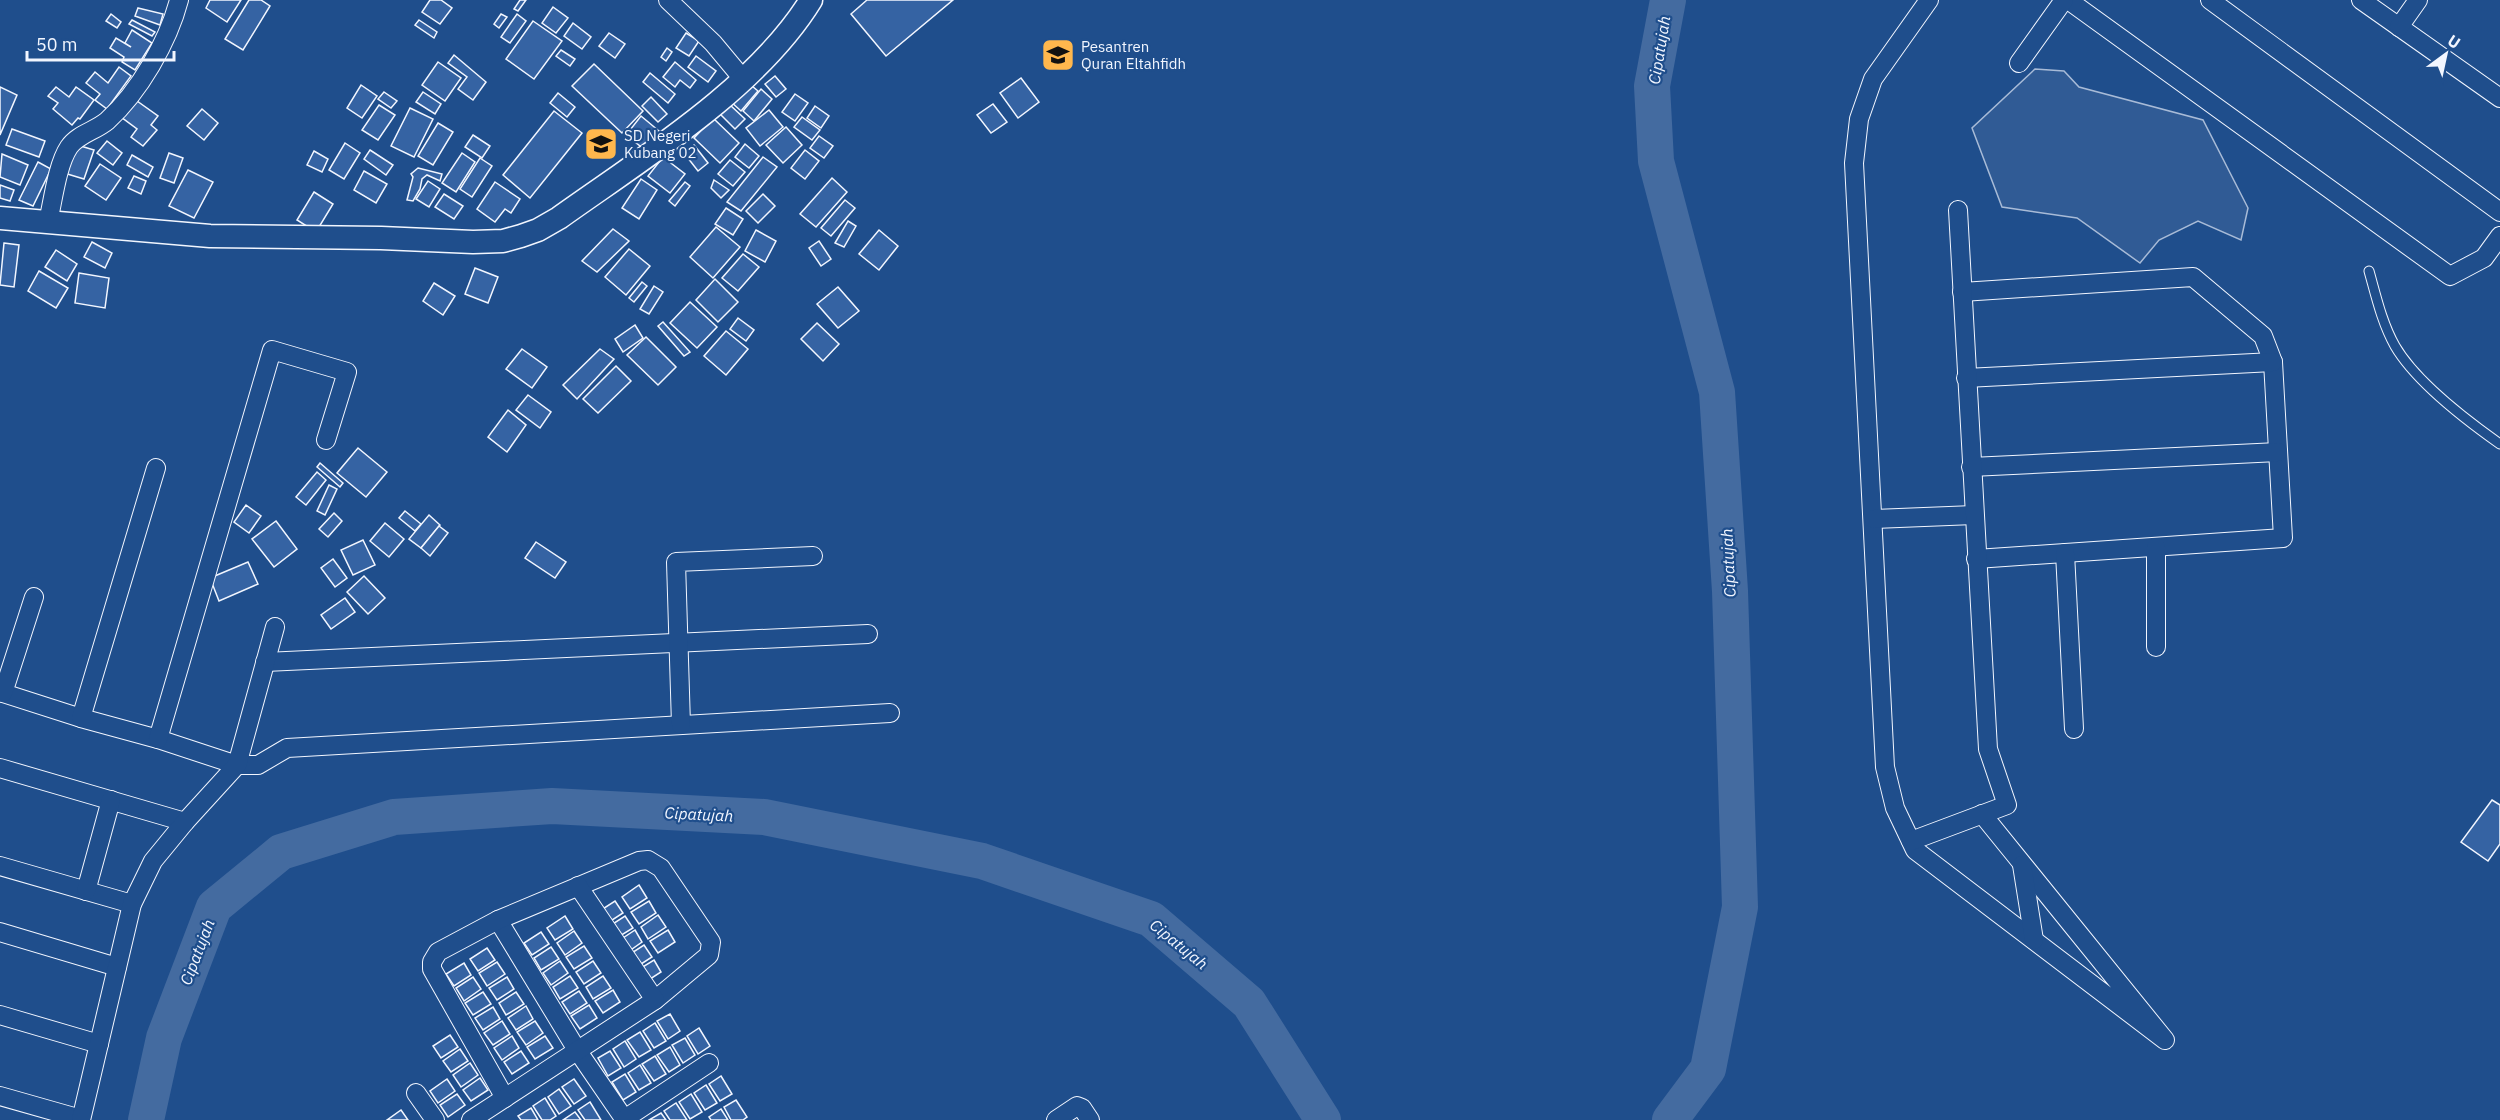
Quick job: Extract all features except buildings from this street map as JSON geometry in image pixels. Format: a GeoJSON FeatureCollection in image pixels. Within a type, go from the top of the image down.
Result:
{"type":"FeatureCollection","features":[{"type":"Feature","properties":{"kind":"street"},"geometry":{"type":"LineString","coordinates":[[48,222],[62,164],[69,146],[80,136],[105,123],[150,68],[162,46],[179,0]]}},
{"type":"Feature","properties":{"kind":"street"},"geometry":{"type":"LineString","coordinates":[[668,0],[712,43],[743,79]]}},
{"type":"Feature","properties":{"kind":"street"},"geometry":{"type":"LineString","coordinates":[[0,218],[210,236],[503,241],[538,230],[560,218],[680,132],[743,79],[783,40],[812,0]]}},
{"type":"Feature","properties":{"kind":"street"},"geometry":{"type":"LineString","coordinates":[[1929,0],[1873,79],[1859,118],[1854,163],[1885,767],[1895,808],[1915,850],[2165,1040],[1982,814]]}},
{"type":"Feature","properties":{"kind":"street"},"geometry":{"type":"LineString","coordinates":[[2019,63],[2066,0],[2450,276],[2484,258],[2500,236]]}},
{"type":"Feature","properties":{"kind":"street"},"geometry":{"type":"LineString","coordinates":[[2210,0],[2500,212]]}},
{"type":"Feature","properties":{"kind":"street"},"geometry":{"type":"LineString","coordinates":[[2361,0],[2500,98]]}},
{"type":"Feature","properties":{"kind":"street"},"geometry":{"type":"LineString","coordinates":[[2400,27],[2418,0]]}},
{"type":"Feature","properties":{"kind":"street"},"geometry":{"type":"LineString","coordinates":[[1911,841],[2007,805],[1988,749],[1958,210]]}},
{"type":"Feature","properties":{"kind":"street"},"geometry":{"type":"LineString","coordinates":[[1962,292],[2193,277],[2262,336],[2273,362],[2283,538],[1976,559]]}},
{"type":"Feature","properties":{"kind":"street"},"geometry":{"type":"LineString","coordinates":[[158,739],[272,350],[347,372],[326,440]]}},
{"type":"Feature","properties":{"kind":"street"},"geometry":{"type":"LineString","coordinates":[[1966,378],[2273,362]]}},
{"type":"Feature","properties":{"kind":"street"},"geometry":{"type":"LineString","coordinates":[[1971,467],[2278,452]]}},
{"type":"Feature","properties":{"kind":"street"},"geometry":{"type":"LineString","coordinates":[[81,718],[156,468]]}},
{"type":"Feature","properties":{"kind":"street"},"geometry":{"type":"LineString","coordinates":[[1874,519],[1974,516]]}},
{"type":"Feature","properties":{"kind":"street"},"geometry":{"type":"LineString","coordinates":[[2156,547],[2156,647]]}},
{"type":"Feature","properties":{"kind":"street"},"geometry":{"type":"LineString","coordinates":[[2065,553],[2074,729]]}},
{"type":"Feature","properties":{"kind":"street"},"geometry":{"type":"LineString","coordinates":[[681,725],[676,562],[813,556]]}},
{"type":"Feature","properties":{"kind":"street"},"geometry":{"type":"LineString","coordinates":[[34,597],[2,693],[237,765],[258,765],[287,748],[890,713]]}},
{"type":"Feature","properties":{"kind":"street"},"geometry":{"type":"LineString","coordinates":[[0,1096],[81,1120],[132,904],[153,861],[237,765],[275,627]]}},
{"type":"Feature","properties":{"kind":"street"},"geometry":{"type":"LineString","coordinates":[[265,662],[868,634]]}},
{"type":"Feature","properties":{"kind":"street"},"geometry":{"type":"LineString","coordinates":[[0,768],[185,822]]}},
{"type":"Feature","properties":{"kind":"street"},"geometry":{"type":"LineString","coordinates":[[86,891],[111,800]]}},
{"type":"Feature","properties":{"kind":"street"},"geometry":{"type":"LineString","coordinates":[[471,1120],[505,1098],[576,1050],[633,1016],[709,955],[711,942],[709,937],[661,868],[655,863],[639,861],[578,886],[498,920],[438,952],[432,962],[432,969],[505,1098]]}},
{"type":"Feature","properties":{"kind":"street"},"geometry":{"type":"LineString","coordinates":[[2021,863],[2034,940]]}},
{"type":"Feature","properties":{"kind":"street"},"geometry":{"type":"LineString","coordinates":[[0,866],[132,904]]}},
{"type":"Feature","properties":{"kind":"street"},"geometry":{"type":"LineString","coordinates":[[578,886],[655,1000]]}},
{"type":"Feature","properties":{"kind":"street"},"geometry":{"type":"LineString","coordinates":[[498,920],[576,1050],[624,1120],[709,1063]]}},
{"type":"Feature","properties":{"kind":"street"},"geometry":{"type":"LineString","coordinates":[[0,932],[117,967]]}},
{"type":"Feature","properties":{"kind":"street"},"geometry":{"type":"LineString","coordinates":[[0,1015],[99,1044]]}},
{"type":"Feature","properties":{"kind":"street"},"geometry":{"type":"LineString","coordinates":[[416,1093],[435,1120]]}},
{"type":"Feature","properties":{"kind":"street"},"geometry":{"type":"LineString","coordinates":[[1056,1120],[1077,1106],[1082,1108],[1090,1120]]}},
{"type":"Feature","properties":{"kind":"lane"},"geometry":{"type":"LineString","coordinates":[[2369,271],[2382,316],[2395,346],[2444,401],[2500,444]]}},
{"type":"Feature","properties":{"kind":"shaded area"},"geometry":{"type":"Polygon","coordinates":[[[2035,69],[2064,71],[2079,87],[2203,120],[2248,208],[2241,240],[2198,221],[2159,240],[2140,263],[2077,218],[2002,207],[1972,128],[2035,69]]]}},
{"type":"Feature","properties":{"kind":"waterway","name":"Cipatujah"},"geometry":{"type":"LineString","coordinates":[[1668,0],[1652,86],[1656,161],[1717,392],[1730,591],[1740,907],[1708,1069],[1670,1120]]}},
{"type":"Feature","properties":{"kind":"waterway","name":"Cipatujah"},"geometry":{"type":"LineString","coordinates":[[146,1120],[164,1038],[214,907],[281,852],[394,817],[552,806],[764,817],[982,861],[1151,919],[1249,1003],[1323,1120]]}},
{"type":"Feature","properties":{"kind":"place","name":"Pesantren Quran Eltahfidh"},"geometry":{"type":"Point","coordinates":[1058,55]}},
{"type":"Feature","properties":{"kind":"place","name":"SD Negeri Kubang 02"},"geometry":{"type":"Point","coordinates":[601,144]}}]}
